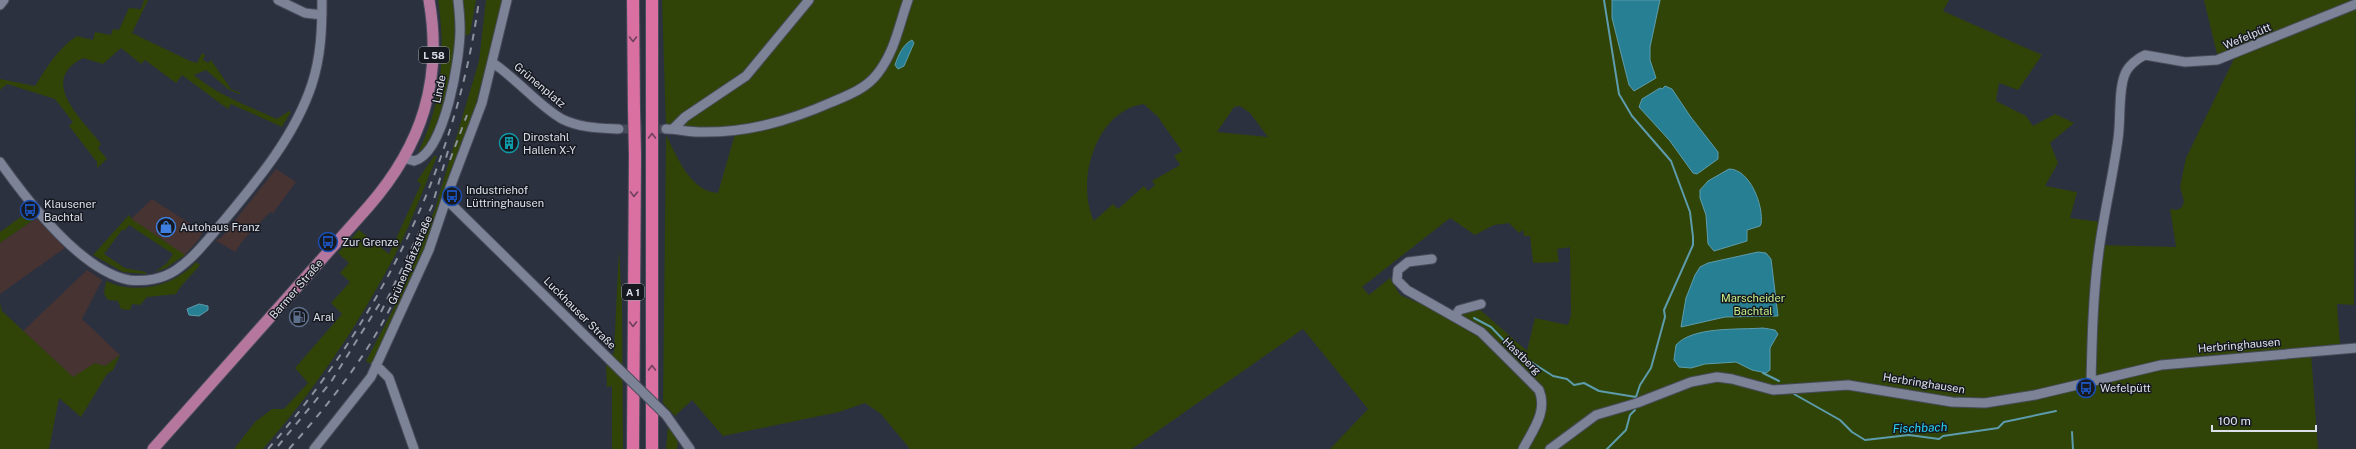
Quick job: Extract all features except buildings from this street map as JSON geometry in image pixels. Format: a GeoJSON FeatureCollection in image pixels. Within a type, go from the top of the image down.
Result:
{"type":"FeatureCollection","features":[{"type":"Feature","properties":{"kind":"highway","name":"A 1"},"geometry":{"type":"LineString","coordinates":[[633,0],[635,155],[633,449]]}},
{"type":"Feature","properties":{"kind":"highway","name":"A 1"},"geometry":{"type":"LineString","coordinates":[[652,0],[652,449]]}},
{"type":"Feature","properties":{"kind":"main road","name":"Barmer Straße"},"geometry":{"type":"LineString","coordinates":[[153,449],[369,206],[404,158],[420,124],[432,79],[435,52],[429,0]]}},
{"type":"Feature","properties":{"kind":"street"},"geometry":{"type":"LineString","coordinates":[[0,5],[4,0]]}},
{"type":"Feature","properties":{"kind":"street"},"geometry":{"type":"LineString","coordinates":[[278,0],[305,13],[322,14]]}},
{"type":"Feature","properties":{"kind":"street"},"geometry":{"type":"LineString","coordinates":[[0,162],[19,188],[65,239],[102,270],[120,278],[142,281],[158,279],[175,271],[202,247],[235,207],[267,165],[294,125],[312,85],[318,65],[321,44],[322,0]]}},
{"type":"Feature","properties":{"kind":"street","name":"Linde"},"geometry":{"type":"LineString","coordinates":[[404,158],[414,161],[421,158],[435,140],[444,119],[459,44],[458,0]]}},
{"type":"Feature","properties":{"kind":"street"},"geometry":{"type":"LineString","coordinates":[[493,63],[507,0]]}},
{"type":"Feature","properties":{"kind":"street"},"geometry":{"type":"LineString","coordinates":[[809,0],[746,76],[669,129],[700,132],[747,128],[779,123],[812,111],[860,88],[877,75],[886,62],[894,46],[908,0]]}},
{"type":"Feature","properties":{"kind":"street","name":"Wefelpütt"},"geometry":{"type":"LineString","coordinates":[[2091,383],[2093,316],[2099,250],[2118,142],[2121,119],[2120,102],[2127,70],[2145,56],[2198,62],[2228,58],[2259,42],[2356,4]]}},
{"type":"Feature","properties":{"kind":"street","name":"Grünenplatz"},"geometry":{"type":"LineString","coordinates":[[493,63],[512,76],[562,119],[591,128],[619,129]]}},
{"type":"Feature","properties":{"kind":"street","name":"Grünenplatzstraße"},"geometry":{"type":"LineString","coordinates":[[314,449],[371,377],[429,250],[482,103],[493,63]]}},
{"type":"Feature","properties":{"kind":"street","name":"Luckhauser Straße"},"geometry":{"type":"LineString","coordinates":[[447,200],[666,415],[690,449]]}},
{"type":"Feature","properties":{"kind":"street","name":"Hastberg"},"geometry":{"type":"LineString","coordinates":[[1432,259],[1405,263],[1398,270],[1397,280],[1407,290],[1485,336],[1539,390],[1542,397],[1543,408],[1523,449]]}},
{"type":"Feature","properties":{"kind":"street"},"geometry":{"type":"LineString","coordinates":[[1455,317],[1459,310],[1481,304]]}},
{"type":"Feature","properties":{"kind":"street","name":"Herbringhausen"},"geometry":{"type":"LineString","coordinates":[[1550,449],[1596,415],[1637,403],[1691,382],[1717,377],[1732,379],[1773,390],[1848,385],[1952,402],[1986,403],[2035,395],[2091,383],[2145,368],[2174,363],[2356,348]]}},
{"type":"Feature","properties":{"kind":"street"},"geometry":{"type":"LineString","coordinates":[[376,365],[389,378],[414,449]]}},
{"type":"Feature","properties":{"kind":"shaded area"},"geometry":{"type":"Polygon","coordinates":[[[276,169],[296,182],[273,213],[270,212],[243,240],[235,252],[215,240],[221,238],[276,169]]]}},
{"type":"Feature","properties":{"kind":"shaded area","name":"Autohaus Franz"},"geometry":{"type":"Polygon","coordinates":[[[152,199],[203,232],[199,239],[183,257],[129,221],[152,199]]]}},
{"type":"Feature","properties":{"kind":"shaded area"},"geometry":{"type":"Polygon","coordinates":[[[36,218],[65,248],[0,294],[0,243],[36,218]]]}},
{"type":"Feature","properties":{"kind":"shaded area"},"geometry":{"type":"Polygon","coordinates":[[[87,270],[102,280],[82,319],[120,355],[105,366],[95,363],[74,378],[23,331],[87,270]]]}},
{"type":"Feature","properties":{"kind":"green space"},"geometry":{"type":"Polygon","coordinates":[[[144,0],[148,0],[132,33],[197,63],[202,53],[205,55],[203,60],[208,63],[211,60],[231,89],[241,93],[239,94],[228,89],[206,70],[194,75],[223,94],[277,119],[289,111],[291,112],[282,127],[231,104],[228,109],[182,75],[176,83],[145,60],[141,64],[121,48],[103,64],[83,58],[70,67],[64,77],[64,88],[68,100],[83,123],[101,144],[98,148],[107,159],[97,168],[97,162],[69,126],[73,122],[55,99],[7,84],[0,90],[0,79],[35,86],[53,58],[70,41],[77,36],[93,40],[95,32],[111,35],[113,29],[119,30],[129,8],[141,9],[144,0]]]}},
{"type":"Feature","properties":{"kind":"green space"},"geometry":{"type":"Polygon","coordinates":[[[438,0],[453,0],[453,59],[450,80],[439,119],[431,137],[421,153],[419,151],[433,114],[440,77],[442,39],[438,0]]]}},
{"type":"Feature","properties":{"kind":"green space"},"geometry":{"type":"Polygon","coordinates":[[[463,0],[476,0],[470,34],[464,36],[463,0]]]}},
{"type":"Feature","properties":{"kind":"green space"},"geometry":{"type":"Polygon","coordinates":[[[486,0],[503,0],[470,127],[452,169],[442,206],[399,311],[372,365],[366,361],[394,308],[435,209],[479,61],[486,0]]]}},
{"type":"Feature","properties":{"kind":"green space","name":"Marscheider Bachtal"},"geometry":{"type":"Polygon","coordinates":[[[662,0],[1949,0],[1943,11],[2042,55],[2018,90],[1999,83],[1996,101],[2026,116],[2033,126],[2055,114],[2074,123],[2050,143],[2058,163],[2045,186],[2077,192],[2070,218],[2101,222],[2097,245],[2176,247],[2170,209],[2177,210],[2182,207],[2184,201],[2180,187],[2186,158],[2234,59],[2218,58],[2204,0],[2356,0],[2354,305],[2337,304],[2340,344],[2313,346],[2311,353],[2318,449],[1330,449],[1368,409],[1303,329],[1132,449],[910,449],[881,414],[865,403],[839,412],[723,436],[692,400],[675,416],[663,403],[666,135],[680,163],[692,180],[708,191],[718,193],[737,127],[666,127],[662,0]],[[1144,104],[1127,109],[1113,119],[1102,133],[1094,150],[1089,168],[1087,187],[1089,205],[1094,221],[1113,204],[1118,209],[1144,186],[1148,191],[1155,185],[1152,181],[1180,165],[1174,156],[1182,151],[1158,117],[1144,104]],[[1240,106],[1234,107],[1217,132],[1268,137],[1250,113],[1240,106]],[[1450,218],[1362,287],[1369,295],[1390,278],[1400,295],[1449,316],[1478,308],[1527,351],[1535,318],[1568,325],[1571,315],[1570,247],[1557,249],[1559,262],[1533,263],[1530,236],[1524,236],[1523,230],[1519,233],[1509,223],[1494,225],[1475,235],[1450,218]]]}},
{"type":"Feature","properties":{"kind":"green space"},"geometry":{"type":"Polygon","coordinates":[[[434,156],[437,156],[411,221],[393,259],[365,309],[334,358],[300,404],[263,449],[234,449],[255,422],[272,409],[284,409],[308,383],[295,368],[342,314],[331,303],[350,282],[340,273],[349,263],[338,253],[359,230],[389,254],[421,184],[417,181],[434,156]]]}},
{"type":"Feature","properties":{"kind":"green space"},"geometry":{"type":"Polygon","coordinates":[[[29,211],[36,218],[0,243],[0,232],[29,211]]]}},
{"type":"Feature","properties":{"kind":"green space"},"geometry":{"type":"Polygon","coordinates":[[[129,215],[133,220],[185,255],[166,268],[155,272],[167,263],[173,254],[129,225],[125,230],[122,230],[104,254],[125,268],[146,272],[146,274],[123,272],[93,255],[129,215]]]}},
{"type":"Feature","properties":{"kind":"green space"},"geometry":{"type":"Polygon","coordinates":[[[619,250],[622,304],[623,449],[612,449],[612,386],[607,387],[606,366],[614,352],[619,250]]]}},
{"type":"Feature","properties":{"kind":"green space"},"geometry":{"type":"Polygon","coordinates":[[[196,262],[200,265],[176,294],[147,297],[140,305],[132,304],[130,310],[121,309],[118,301],[108,300],[104,294],[106,281],[129,287],[142,288],[154,286],[165,283],[187,271],[196,262]]]}},
{"type":"Feature","properties":{"kind":"green space"},"geometry":{"type":"Polygon","coordinates":[[[0,303],[2,311],[73,377],[95,363],[105,366],[120,355],[113,370],[107,374],[81,417],[59,398],[49,449],[0,449],[0,303]]]}},
{"type":"Feature","properties":{"kind":"green space"},"geometry":{"type":"Polygon","coordinates":[[[668,426],[678,441],[677,449],[666,449],[668,426]]]}},
{"type":"Feature","properties":{"kind":"water"},"geometry":{"type":"Polygon","coordinates":[[[1612,0],[1660,0],[1650,47],[1650,60],[1656,78],[1634,91],[1629,85],[1612,18],[1612,0]]]}},
{"type":"Feature","properties":{"kind":"water"},"geometry":{"type":"Polygon","coordinates":[[[912,40],[914,43],[904,66],[898,69],[895,65],[899,54],[903,47],[912,40]]]}},
{"type":"Feature","properties":{"kind":"water"},"geometry":{"type":"Polygon","coordinates":[[[1665,86],[1672,89],[1690,116],[1718,152],[1718,159],[1697,174],[1693,173],[1670,141],[1639,107],[1642,99],[1665,86]]]}},
{"type":"Feature","properties":{"kind":"water"},"geometry":{"type":"Polygon","coordinates":[[[1729,169],[1737,171],[1743,175],[1754,190],[1760,208],[1761,224],[1760,226],[1747,230],[1747,241],[1714,251],[1708,244],[1706,215],[1700,198],[1700,190],[1708,181],[1729,169]]]}},
{"type":"Feature","properties":{"kind":"water"},"geometry":{"type":"Polygon","coordinates":[[[1758,252],[1766,253],[1771,259],[1778,316],[1725,317],[1681,327],[1686,298],[1695,275],[1700,267],[1708,263],[1758,252]]]}},
{"type":"Feature","properties":{"kind":"water"},"geometry":{"type":"Polygon","coordinates":[[[199,304],[208,306],[208,310],[199,316],[189,315],[187,309],[199,304]]]}},
{"type":"Feature","properties":{"kind":"water"},"geometry":{"type":"Polygon","coordinates":[[[1763,328],[1775,330],[1778,334],[1770,348],[1770,370],[1766,373],[1752,370],[1736,362],[1705,364],[1691,368],[1679,367],[1674,360],[1676,345],[1693,335],[1717,330],[1763,328]]]}},
{"type":"Feature","properties":{"kind":"waterway"},"geometry":{"type":"LineString","coordinates":[[1474,318],[1491,327],[1514,351],[1553,376],[1567,379],[1574,385],[1584,383],[1599,391],[1636,397],[1640,385],[1651,368],[1665,317],[1664,310],[1693,245],[1690,212],[1671,161],[1632,116],[1619,94],[1604,0]]}},
{"type":"Feature","properties":{"kind":"waterway","name":"Fischbach"},"geometry":{"type":"LineString","coordinates":[[1763,373],[1779,381]]}},
{"type":"Feature","properties":{"kind":"waterway","name":"Fischbach"},"geometry":{"type":"LineString","coordinates":[[1794,394],[1840,420],[1852,432],[1865,440],[1909,435],[1939,439],[1943,436],[1998,428],[2004,422],[2056,411]]}},
{"type":"Feature","properties":{"kind":"waterway"},"geometry":{"type":"LineString","coordinates":[[1607,449],[1626,430],[1630,415],[1635,410]]}},
{"type":"Feature","properties":{"kind":"waterway","name":"Fischbach"},"geometry":{"type":"LineString","coordinates":[[2072,432],[2073,449]]}},
{"type":"Feature","properties":{"kind":"tunnel"},"geometry":{"type":"LineString","coordinates":[[619,129],[666,129]]}},
{"type":"Feature","properties":{"kind":"railway"},"geometry":{"type":"LineString","coordinates":[[268,449],[308,400],[344,349],[377,295],[406,240],[432,182],[452,122],[468,62],[479,0]]}},
{"type":"Feature","properties":{"kind":"railway"},"geometry":{"type":"LineString","coordinates":[[450,160],[467,115]]}},
{"type":"Feature","properties":{"kind":"railway"},"geometry":{"type":"LineString","coordinates":[[381,312],[432,206],[448,151]]}},
{"type":"Feature","properties":{"kind":"railway"},"geometry":{"type":"LineString","coordinates":[[289,449],[320,413],[349,375],[375,336],[397,294]]}},
{"type":"Feature","properties":{"kind":"railway"},"geometry":{"type":"LineString","coordinates":[[278,446],[331,382],[380,303]]}},
{"type":"Feature","properties":{"kind":"place","name":"Dirostahl Hallen X-Y"},"geometry":{"type":"Point","coordinates":[509,143]}},
{"type":"Feature","properties":{"kind":"place","name":"Industriehof Lüttringhausen"},"geometry":{"type":"Point","coordinates":[452,196]}},
{"type":"Feature","properties":{"kind":"place","name":"Klausener Bachtal"},"geometry":{"type":"Point","coordinates":[30,210]}},
{"type":"Feature","properties":{"kind":"place","name":"Autohaus Franz"},"geometry":{"type":"Point","coordinates":[166,227]}},
{"type":"Feature","properties":{"kind":"place","name":"Zur Grenze"},"geometry":{"type":"Point","coordinates":[328,242]}},
{"type":"Feature","properties":{"kind":"place","name":"Aral"},"geometry":{"type":"Point","coordinates":[299,317]}},
{"type":"Feature","properties":{"kind":"place","name":"Wefelpütt"},"geometry":{"type":"Point","coordinates":[2086,388]}}]}
